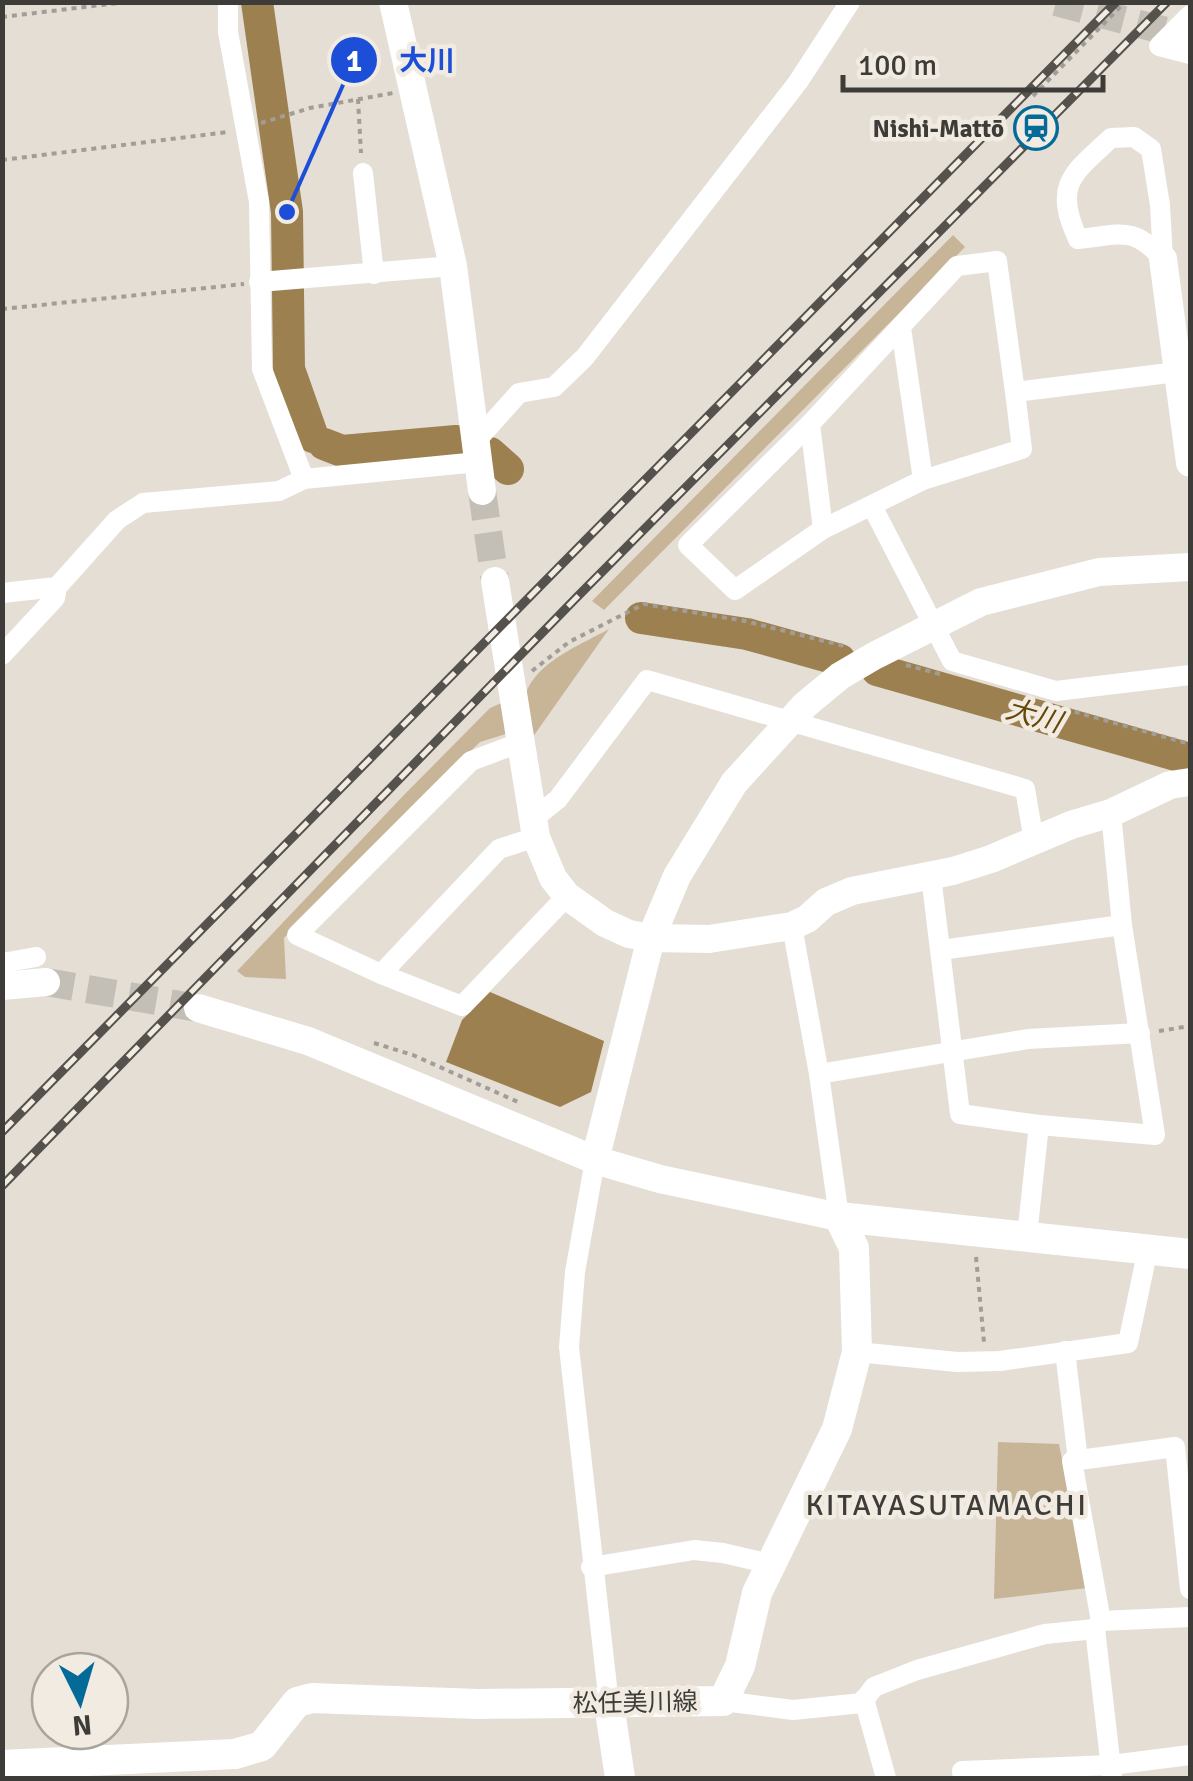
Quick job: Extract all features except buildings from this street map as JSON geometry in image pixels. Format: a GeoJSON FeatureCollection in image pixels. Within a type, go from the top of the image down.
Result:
{"type":"FeatureCollection","features":[{"type":"Feature","properties":{"kind":"main road"},"geometry":{"type":"LineString","coordinates":[[839,1217],[1190,1254]]}},
{"type":"Feature","properties":{"kind":"main road","name":"松任美川線"},"geometry":{"type":"LineString","coordinates":[[2,1765],[235,1754],[262,1746],[298,1702],[312,1698],[478,1704],[723,1701],[740,1666],[757,1593],[837,1429],[857,1352],[854,1248],[839,1217]]}},
{"type":"Feature","properties":{"kind":"main road"},"geometry":{"type":"LineString","coordinates":[[609,1704],[620,1778]]}},
{"type":"Feature","properties":{"kind":"street"},"geometry":{"type":"LineString","coordinates":[[228,2],[228,32],[256,124],[259,202],[269,282],[262,369],[304,479]]}},
{"type":"Feature","properties":{"kind":"street"},"geometry":{"type":"LineString","coordinates":[[393,2],[453,266],[482,491]]}},
{"type":"Feature","properties":{"kind":"street"},"geometry":{"type":"LineString","coordinates":[[2,656],[55,598],[57,587],[117,520],[143,503],[279,492],[304,479],[477,452],[519,394],[554,386],[585,356],[798,82],[850,2]]}},
{"type":"Feature","properties":{"kind":"street"},"geometry":{"type":"LineString","coordinates":[[1163,259],[1136,234],[1078,239],[1068,217],[1068,181],[1111,138],[1134,137],[1151,149],[1190,463]]}},
{"type":"Feature","properties":{"kind":"street"},"geometry":{"type":"LineString","coordinates":[[363,173],[374,274]]}},
{"type":"Feature","properties":{"kind":"street"},"geometry":{"type":"LineString","coordinates":[[997,261],[1015,392],[1022,449],[923,480],[823,529],[735,590],[688,545],[810,424],[957,266],[997,261]]}},
{"type":"Feature","properties":{"kind":"street"},"geometry":{"type":"LineString","coordinates":[[269,282],[453,266]]}},
{"type":"Feature","properties":{"kind":"street"},"geometry":{"type":"LineString","coordinates":[[901,328],[923,480]]}},
{"type":"Feature","properties":{"kind":"street"},"geometry":{"type":"LineString","coordinates":[[1015,392],[1177,372]]}},
{"type":"Feature","properties":{"kind":"street"},"geometry":{"type":"LineString","coordinates":[[810,424],[823,529]]}},
{"type":"Feature","properties":{"kind":"street"},"geometry":{"type":"LineString","coordinates":[[872,506],[952,661],[1056,691],[1190,675]]}},
{"type":"Feature","properties":{"kind":"street"},"geometry":{"type":"LineString","coordinates":[[609,1704],[591,1567],[570,1346],[574,1272],[595,1160],[651,938],[677,876],[734,784],[789,722],[840,676],[980,602],[1098,572],[1190,568]]}},
{"type":"Feature","properties":{"kind":"street"},"geometry":{"type":"LineString","coordinates":[[495,581],[534,829],[553,878],[567,896],[604,923],[628,934],[709,938],[792,926],[826,902],[852,891],[931,876],[991,859],[1111,813],[1170,785],[1190,782]]}},
{"type":"Feature","properties":{"kind":"street"},"geometry":{"type":"LineString","coordinates":[[2,593],[57,587]]}},
{"type":"Feature","properties":{"kind":"street"},"geometry":{"type":"LineString","coordinates":[[380,974],[499,850],[534,829],[647,680],[1025,789],[1034,841]]}},
{"type":"Feature","properties":{"kind":"street"},"geometry":{"type":"LineString","coordinates":[[519,743],[471,761],[297,935],[380,974],[462,1006],[567,896]]}},
{"type":"Feature","properties":{"kind":"street"},"geometry":{"type":"LineString","coordinates":[[931,876],[960,1114],[1155,1135],[1122,925],[1111,813]]}},
{"type":"Feature","properties":{"kind":"street"},"geometry":{"type":"LineString","coordinates":[[941,950],[1122,925]]}},
{"type":"Feature","properties":{"kind":"street"},"geometry":{"type":"LineString","coordinates":[[198,1008],[308,1040],[595,1160],[839,1217],[792,926]]}},
{"type":"Feature","properties":{"kind":"street"},"geometry":{"type":"LineString","coordinates":[[2,964],[41,970]]}},
{"type":"Feature","properties":{"kind":"street"},"geometry":{"type":"LineString","coordinates":[[2,986],[41,970]]}},
{"type":"Feature","properties":{"kind":"street"},"geometry":{"type":"LineString","coordinates":[[818,1074],[1028,1040],[1140,1033]]}},
{"type":"Feature","properties":{"kind":"street"},"geometry":{"type":"LineString","coordinates":[[1027,1236],[1039,1125]]}},
{"type":"Feature","properties":{"kind":"street"},"geometry":{"type":"LineString","coordinates":[[857,1352],[986,1362],[1128,1343],[1148,1249]]}},
{"type":"Feature","properties":{"kind":"street"},"geometry":{"type":"LineString","coordinates":[[1064,1352],[1078,1460]]}},
{"type":"Feature","properties":{"kind":"street"},"geometry":{"type":"LineString","coordinates":[[1111,1772],[1098,1625],[1072,1461],[1175,1447],[1190,1589]]}},
{"type":"Feature","properties":{"kind":"street"},"geometry":{"type":"LineString","coordinates":[[591,1567],[694,1550],[771,1564]]}},
{"type":"Feature","properties":{"kind":"street"},"geometry":{"type":"LineString","coordinates":[[723,1701],[793,1710],[862,1703],[874,1687],[917,1670],[1045,1634],[1190,1617]]}},
{"type":"Feature","properties":{"kind":"street"},"geometry":{"type":"LineString","coordinates":[[864,1700],[886,1778]]}},
{"type":"Feature","properties":{"kind":"street"},"geometry":{"type":"LineString","coordinates":[[963,1778],[962,1771],[1111,1772],[1190,1755]]}},
{"type":"Feature","properties":{"kind":"path"},"geometry":{"type":"LineString","coordinates":[[2,16],[126,2]]}},
{"type":"Feature","properties":{"kind":"path"},"geometry":{"type":"LineString","coordinates":[[1032,96],[1125,2]]}},
{"type":"Feature","properties":{"kind":"path"},"geometry":{"type":"LineString","coordinates":[[2,160],[216,135],[283,116],[413,90]]}},
{"type":"Feature","properties":{"kind":"path"},"geometry":{"type":"LineString","coordinates":[[358,99],[363,173]]}},
{"type":"Feature","properties":{"kind":"path"},"geometry":{"type":"LineString","coordinates":[[2,309],[269,282]]}},
{"type":"Feature","properties":{"kind":"path"},"geometry":{"type":"LineString","coordinates":[[1140,1033],[1190,1026]]}},
{"type":"Feature","properties":{"kind":"path"},"geometry":{"type":"LineString","coordinates":[[974,1231],[986,1362]]}},
{"type":"Feature","properties":{"kind":"shaded area"},"geometry":{"type":"Polygon","coordinates":[[[953,235],[965,247],[604,610],[592,601],[953,235]]]}},
{"type":"Feature","properties":{"kind":"shaded area"},"geometry":{"type":"Polygon","coordinates":[[[609,629],[530,741],[523,709],[532,681],[554,660],[609,629]]]}},
{"type":"Feature","properties":{"kind":"shaded area"},"geometry":{"type":"Polygon","coordinates":[[[506,701],[509,733],[480,742],[284,938],[286,979],[245,977],[237,971],[490,708],[506,701]]]}},
{"type":"Feature","properties":{"kind":"shaded area"},"geometry":{"type":"Polygon","coordinates":[[[490,992],[604,1041],[591,1092],[560,1107],[446,1062],[462,1020],[490,992]]]}},
{"type":"Feature","properties":{"kind":"shaded area"},"geometry":{"type":"Polygon","coordinates":[[[998,1442],[1059,1444],[1087,1588],[994,1599],[998,1442]]]}},
{"type":"Feature","properties":{"kind":"waterway","name":"大川"},"geometry":{"type":"LineString","coordinates":[[257,2],[287,212],[289,369],[313,437]]}},
{"type":"Feature","properties":{"kind":"waterway","name":"大川"},"geometry":{"type":"LineString","coordinates":[[324,444],[342,451],[456,441]]}},
{"type":"Feature","properties":{"kind":"waterway","name":"大川"},"geometry":{"type":"LineString","coordinates":[[490,453],[508,469]]}},
{"type":"Feature","properties":{"kind":"waterway","name":"大川"},"geometry":{"type":"LineString","coordinates":[[641,618],[747,634],[840,660]]}},
{"type":"Feature","properties":{"kind":"waterway","name":"大川"},"geometry":{"type":"LineString","coordinates":[[877,670],[1190,759]]}},
{"type":"Feature","properties":{"kind":"tunnel"},"geometry":{"type":"LineString","coordinates":[[1056,2],[1181,35]]}},
{"type":"Feature","properties":{"kind":"tunnel"},"geometry":{"type":"LineString","coordinates":[[482,491],[495,581]]}},
{"type":"Feature","properties":{"kind":"tunnel"},"geometry":{"type":"LineString","coordinates":[[46,982],[198,1008]]}},
{"type":"Feature","properties":{"kind":"railway"},"geometry":{"type":"LineString","coordinates":[[2,1132],[1116,2]]}},
{"type":"Feature","properties":{"kind":"railway"},"geometry":{"type":"LineString","coordinates":[[2,1186],[579,595],[1167,2]]}},
{"type":"Feature","properties":{"kind":"place","name":"Nishi-Mattō"},"geometry":{"type":"Point","coordinates":[1036,128]}},
{"type":"Feature","properties":{"kind":"place","name":"大川"},"geometry":{"type":"Point","coordinates":[287,212]}},
{"type":"Feature","properties":{"kind":"district","name":"KITAYASUTAMACHI"},"geometry":{"type":"Point","coordinates":[947,1505]}}]}
